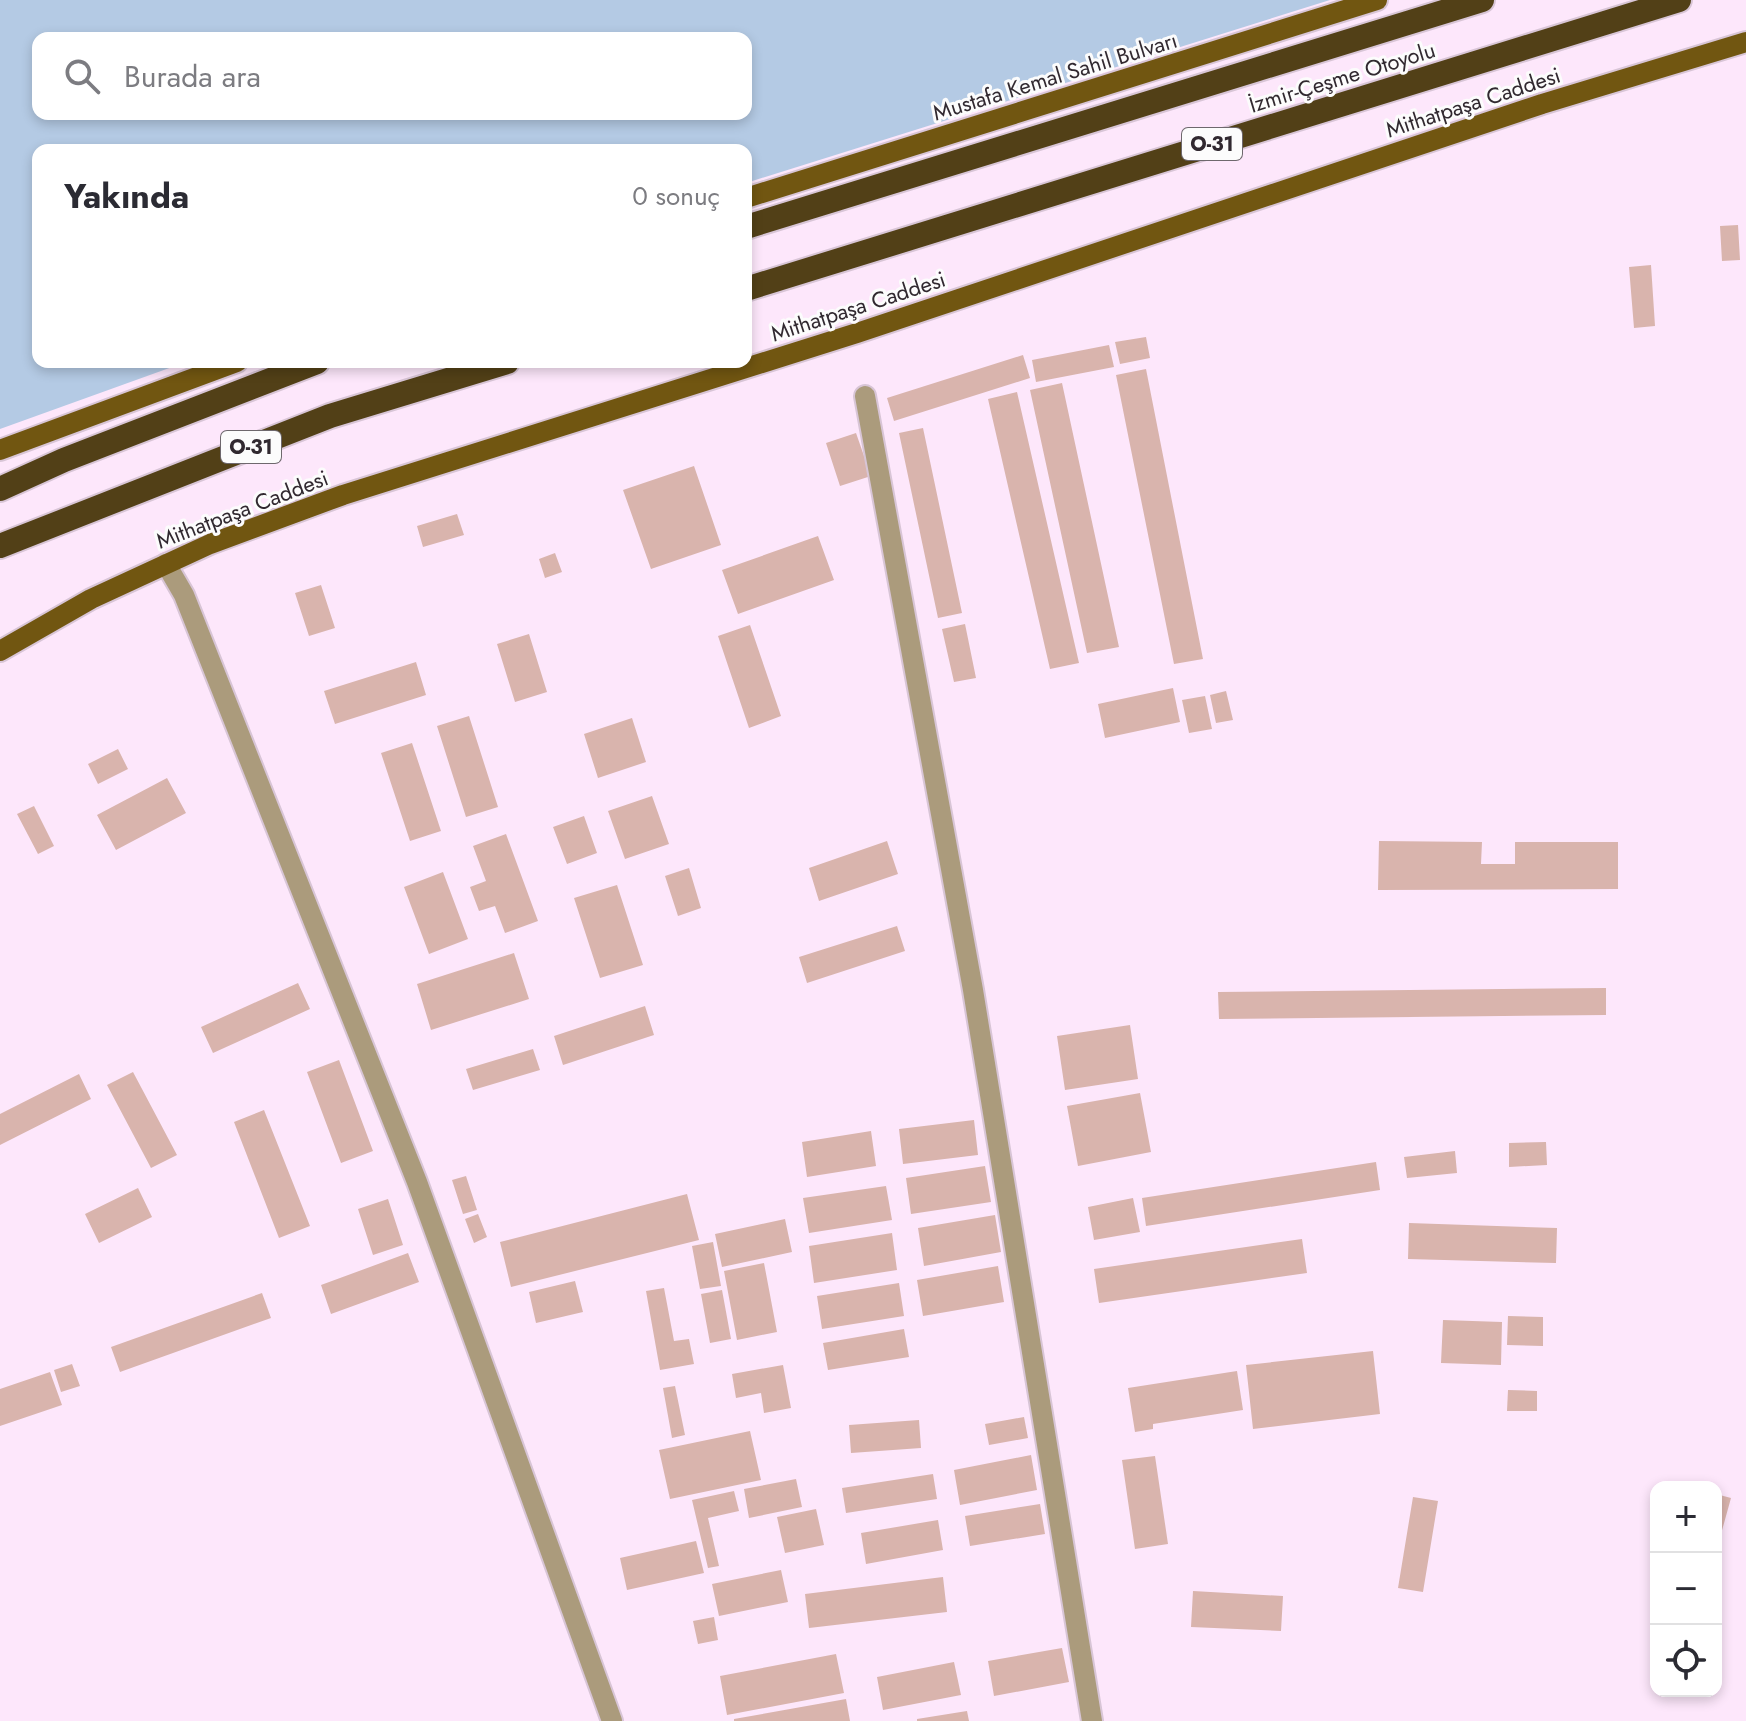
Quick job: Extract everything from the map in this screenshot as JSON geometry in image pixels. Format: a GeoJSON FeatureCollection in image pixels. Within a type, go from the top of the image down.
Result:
{"type":"FeatureCollection","features":[{"type":"Feature","properties":{"kind":"highway","name":"İzmir-Çeşme Otoyolu"},"geometry":{"type":"LineString","coordinates":[[752,225],[1482,0]]}},
{"type":"Feature","properties":{"kind":"highway","name":"İzmir-Çeşme Otoyolu"},"geometry":{"type":"LineString","coordinates":[[752,287],[1679,0]]}},
{"type":"Feature","properties":{"kind":"highway","name":"O-31"},"geometry":{"type":"LineString","coordinates":[[0,489],[64,460],[302,368]]}},
{"type":"Feature","properties":{"kind":"highway","name":"O-31"},"geometry":{"type":"LineString","coordinates":[[0,546],[330,416],[487,368]]}},
{"type":"Feature","properties":{"kind":"main road","name":"Mustafa Kemal Sahil Bulvarı"},"geometry":{"type":"LineString","coordinates":[[752,196],[1377,0]]}},
{"type":"Feature","properties":{"kind":"main road","name":"Mithatpaşa Caddesi"},"geometry":{"type":"LineString","coordinates":[[752,366],[1542,104],[1746,42]]}},
{"type":"Feature","properties":{"kind":"main road"},"geometry":{"type":"LineString","coordinates":[[0,450],[221,368]]}},
{"type":"Feature","properties":{"kind":"main road","name":"Mithatpaşa Caddesi"},"geometry":{"type":"LineString","coordinates":[[0,651],[91,599],[210,544],[343,495],[746,368]]}},
{"type":"Feature","properties":{"kind":"lane"},"geometry":{"type":"LineString","coordinates":[[865,396],[973,990],[1092,1721]]}},
{"type":"Feature","properties":{"kind":"lane"},"geometry":{"type":"LineString","coordinates":[[166,564],[184,595],[417,1182],[612,1721]]}},
{"type":"Feature","properties":{"kind":"water"},"geometry":{"type":"Polygon","coordinates":[[[0,0],[1330,0],[752,181],[752,144],[32,144],[32,368],[169,368],[0,429],[0,0]]]}},
{"type":"Feature","properties":{"kind":"building"},"geometry":{"type":"Polygon","coordinates":[[[1738,225],[1740,260],[1722,261],[1720,226],[1738,225]]]}},
{"type":"Feature","properties":{"kind":"building"},"geometry":{"type":"Polygon","coordinates":[[[1651,265],[1655,326],[1634,328],[1629,267],[1651,265]]]}},
{"type":"Feature","properties":{"kind":"building"},"geometry":{"type":"Polygon","coordinates":[[[1146,337],[1150,358],[1120,364],[1115,342],[1146,337]]]}},
{"type":"Feature","properties":{"kind":"building"},"geometry":{"type":"Polygon","coordinates":[[[1109,345],[1114,367],[1036,382],[1032,360],[1109,345]]]}},
{"type":"Feature","properties":{"kind":"building"},"geometry":{"type":"Polygon","coordinates":[[[1023,355],[1030,378],[894,421],[887,398],[1023,355]]]}},
{"type":"Feature","properties":{"kind":"building"},"geometry":{"type":"Polygon","coordinates":[[[1146,369],[1203,659],[1174,664],[1116,375],[1146,369]]]}},
{"type":"Feature","properties":{"kind":"building"},"geometry":{"type":"Polygon","coordinates":[[[1062,383],[1119,647],[1087,653],[1030,390],[1062,383]]]}},
{"type":"Feature","properties":{"kind":"building"},"geometry":{"type":"Polygon","coordinates":[[[1017,392],[1079,663],[1050,669],[988,399],[1017,392]]]}},
{"type":"Feature","properties":{"kind":"building"},"geometry":{"type":"Polygon","coordinates":[[[923,428],[962,613],[938,618],[899,433],[923,428]]]}},
{"type":"Feature","properties":{"kind":"building"},"geometry":{"type":"Polygon","coordinates":[[[856,433],[871,476],[840,486],[826,443],[856,433]]]}},
{"type":"Feature","properties":{"kind":"building"},"geometry":{"type":"Polygon","coordinates":[[[694,466],[721,545],[651,569],[623,490],[694,466]]]}},
{"type":"Feature","properties":{"kind":"building"},"geometry":{"type":"Polygon","coordinates":[[[457,514],[464,535],[423,547],[417,526],[457,514]]]}},
{"type":"Feature","properties":{"kind":"building"},"geometry":{"type":"Polygon","coordinates":[[[818,536],[834,580],[738,614],[722,570],[818,536]]]}},
{"type":"Feature","properties":{"kind":"building"},"geometry":{"type":"Polygon","coordinates":[[[555,553],[562,572],[545,578],[539,559],[555,553]]]}},
{"type":"Feature","properties":{"kind":"building"},"geometry":{"type":"Polygon","coordinates":[[[321,585],[335,628],[309,636],[295,593],[321,585]]]}},
{"type":"Feature","properties":{"kind":"building"},"geometry":{"type":"Polygon","coordinates":[[[965,624],[976,678],[954,682],[942,629],[965,624]]]}},
{"type":"Feature","properties":{"kind":"building"},"geometry":{"type":"Polygon","coordinates":[[[750,625],[781,716],[749,728],[718,636],[750,625]]]}},
{"type":"Feature","properties":{"kind":"building"},"geometry":{"type":"Polygon","coordinates":[[[529,634],[547,692],[515,702],[497,644],[529,634]]]}},
{"type":"Feature","properties":{"kind":"building"},"geometry":{"type":"Polygon","coordinates":[[[416,662],[426,695],[335,724],[324,691],[416,662]]]}},
{"type":"Feature","properties":{"kind":"building"},"geometry":{"type":"Polygon","coordinates":[[[1173,688],[1180,722],[1105,738],[1098,704],[1173,688]]]}},
{"type":"Feature","properties":{"kind":"building"},"geometry":{"type":"Polygon","coordinates":[[[1226,691],[1233,720],[1216,723],[1210,695],[1226,691]]]}},
{"type":"Feature","properties":{"kind":"building"},"geometry":{"type":"Polygon","coordinates":[[[1205,696],[1212,729],[1189,733],[1182,700],[1205,696]]]}},
{"type":"Feature","properties":{"kind":"building"},"geometry":{"type":"Polygon","coordinates":[[[469,716],[498,807],[466,817],[437,726],[469,716]]]}},
{"type":"Feature","properties":{"kind":"building"},"geometry":{"type":"Polygon","coordinates":[[[632,718],[646,762],[598,778],[584,734],[632,718]]]}},
{"type":"Feature","properties":{"kind":"building"},"geometry":{"type":"Polygon","coordinates":[[[412,743],[441,831],[410,841],[381,753],[412,743]]]}},
{"type":"Feature","properties":{"kind":"building"},"geometry":{"type":"Polygon","coordinates":[[[118,749],[128,769],[98,784],[88,764],[118,749]]]}},
{"type":"Feature","properties":{"kind":"building"},"geometry":{"type":"Polygon","coordinates":[[[167,778],[186,813],[116,850],[97,815],[167,778]]]}},
{"type":"Feature","properties":{"kind":"building"},"geometry":{"type":"Polygon","coordinates":[[[652,796],[669,844],[625,859],[608,811],[652,796]]]}},
{"type":"Feature","properties":{"kind":"building"},"geometry":{"type":"Polygon","coordinates":[[[34,806],[54,846],[38,854],[17,814],[34,806]]]}},
{"type":"Feature","properties":{"kind":"building"},"geometry":{"type":"Polygon","coordinates":[[[584,816],[597,853],[567,864],[553,827],[584,816]]]}},
{"type":"Feature","properties":{"kind":"building"},"geometry":{"type":"Polygon","coordinates":[[[506,834],[538,921],[505,933],[495,906],[479,911],[470,887],[486,881],[473,846],[506,834]]]}},
{"type":"Feature","properties":{"kind":"building"},"geometry":{"type":"Polygon","coordinates":[[[887,841],[898,874],[819,901],[809,868],[887,841]]]}},
{"type":"Feature","properties":{"kind":"building"},"geometry":{"type":"Polygon","coordinates":[[[1379,841],[1482,842],[1481,864],[1515,864],[1515,842],[1618,842],[1618,889],[1378,890],[1379,841]]]}},
{"type":"Feature","properties":{"kind":"building"},"geometry":{"type":"Polygon","coordinates":[[[689,868],[701,908],[678,916],[665,876],[689,868]]]}},
{"type":"Feature","properties":{"kind":"building"},"geometry":{"type":"Polygon","coordinates":[[[443,872],[468,939],[429,954],[404,887],[443,872]]]}},
{"type":"Feature","properties":{"kind":"building"},"geometry":{"type":"Polygon","coordinates":[[[617,885],[643,965],[600,978],[574,898],[617,885]]]}},
{"type":"Feature","properties":{"kind":"building"},"geometry":{"type":"Polygon","coordinates":[[[897,926],[905,951],[807,983],[799,957],[897,926]]]}},
{"type":"Feature","properties":{"kind":"building"},"geometry":{"type":"Polygon","coordinates":[[[514,953],[529,999],[431,1030],[417,984],[514,953]]]}},
{"type":"Feature","properties":{"kind":"building"},"geometry":{"type":"Polygon","coordinates":[[[298,983],[310,1009],[213,1053],[201,1027],[298,983]]]}},
{"type":"Feature","properties":{"kind":"building"},"geometry":{"type":"Polygon","coordinates":[[[1606,988],[1606,1015],[1219,1019],[1218,992],[1606,988]]]}},
{"type":"Feature","properties":{"kind":"building"},"geometry":{"type":"Polygon","coordinates":[[[645,1006],[654,1035],[563,1065],[554,1036],[645,1006]]]}},
{"type":"Feature","properties":{"kind":"building"},"geometry":{"type":"Polygon","coordinates":[[[1130,1025],[1138,1079],[1065,1090],[1057,1036],[1130,1025]]]}},
{"type":"Feature","properties":{"kind":"building"},"geometry":{"type":"Polygon","coordinates":[[[533,1049],[540,1070],[473,1090],[466,1069],[533,1049]]]}},
{"type":"Feature","properties":{"kind":"building"},"geometry":{"type":"Polygon","coordinates":[[[339,1060],[373,1151],[341,1163],[307,1072],[339,1060]]]}},
{"type":"Feature","properties":{"kind":"building"},"geometry":{"type":"Polygon","coordinates":[[[133,1072],[177,1155],[151,1168],[107,1085],[133,1072]]]}},
{"type":"Feature","properties":{"kind":"building"},"geometry":{"type":"Polygon","coordinates":[[[79,1074],[91,1099],[0,1145],[0,1114],[79,1074]]]}},
{"type":"Feature","properties":{"kind":"building"},"geometry":{"type":"Polygon","coordinates":[[[1140,1093],[1151,1152],[1078,1166],[1067,1106],[1140,1093]]]}},
{"type":"Feature","properties":{"kind":"building"},"geometry":{"type":"Polygon","coordinates":[[[264,1110],[310,1226],[279,1238],[234,1122],[264,1110]]]}},
{"type":"Feature","properties":{"kind":"building"},"geometry":{"type":"Polygon","coordinates":[[[974,1120],[978,1155],[903,1164],[899,1129],[974,1120]]]}},
{"type":"Feature","properties":{"kind":"building"},"geometry":{"type":"Polygon","coordinates":[[[871,1131],[876,1166],[807,1177],[802,1142],[871,1131]]]}},
{"type":"Feature","properties":{"kind":"building"},"geometry":{"type":"Polygon","coordinates":[[[1546,1142],[1547,1165],[1509,1167],[1509,1143],[1546,1142]]]}},
{"type":"Feature","properties":{"kind":"building"},"geometry":{"type":"Polygon","coordinates":[[[1455,1151],[1457,1173],[1407,1178],[1404,1157],[1455,1151]]]}},
{"type":"Feature","properties":{"kind":"building"},"geometry":{"type":"Polygon","coordinates":[[[1376,1162],[1380,1190],[1146,1226],[1142,1198],[1376,1162]]]}},
{"type":"Feature","properties":{"kind":"building"},"geometry":{"type":"Polygon","coordinates":[[[985,1166],[991,1202],[911,1214],[906,1178],[985,1166]]]}},
{"type":"Feature","properties":{"kind":"building"},"geometry":{"type":"Polygon","coordinates":[[[466,1176],[477,1210],[463,1214],[452,1180],[466,1176]]]}},
{"type":"Feature","properties":{"kind":"building"},"geometry":{"type":"Polygon","coordinates":[[[886,1186],[892,1220],[809,1233],[803,1198],[886,1186]]]}},
{"type":"Feature","properties":{"kind":"building"},"geometry":{"type":"Polygon","coordinates":[[[138,1188],[152,1217],[99,1243],[85,1214],[138,1188]]]}},
{"type":"Feature","properties":{"kind":"building"},"geometry":{"type":"Polygon","coordinates":[[[687,1194],[699,1240],[511,1287],[500,1242],[687,1194]]]}},
{"type":"Feature","properties":{"kind":"building"},"geometry":{"type":"Polygon","coordinates":[[[1133,1198],[1140,1232],[1094,1240],[1088,1207],[1133,1198]]]}},
{"type":"Feature","properties":{"kind":"building"},"geometry":{"type":"Polygon","coordinates":[[[388,1199],[403,1245],[373,1255],[358,1209],[388,1199]]]}},
{"type":"Feature","properties":{"kind":"building"},"geometry":{"type":"Polygon","coordinates":[[[478,1214],[487,1237],[474,1243],[465,1219],[478,1214]]]}},
{"type":"Feature","properties":{"kind":"building"},"geometry":{"type":"Polygon","coordinates":[[[995,1215],[1001,1252],[924,1266],[918,1228],[995,1215]]]}},
{"type":"Feature","properties":{"kind":"building"},"geometry":{"type":"Polygon","coordinates":[[[785,1219],[792,1252],[722,1267],[715,1234],[785,1219]]]}},
{"type":"Feature","properties":{"kind":"building"},"geometry":{"type":"Polygon","coordinates":[[[1409,1223],[1557,1228],[1556,1263],[1408,1259],[1409,1223]]]}},
{"type":"Feature","properties":{"kind":"building"},"geometry":{"type":"Polygon","coordinates":[[[892,1233],[897,1270],[814,1283],[809,1246],[892,1233]]]}},
{"type":"Feature","properties":{"kind":"building"},"geometry":{"type":"Polygon","coordinates":[[[1302,1239],[1307,1273],[1099,1303],[1094,1269],[1302,1239]]]}},
{"type":"Feature","properties":{"kind":"building"},"geometry":{"type":"Polygon","coordinates":[[[713,1242],[721,1286],[700,1289],[692,1246],[713,1242]]]}},
{"type":"Feature","properties":{"kind":"building"},"geometry":{"type":"Polygon","coordinates":[[[408,1253],[419,1282],[331,1314],[321,1285],[408,1253]]]}},
{"type":"Feature","properties":{"kind":"building"},"geometry":{"type":"Polygon","coordinates":[[[764,1263],[777,1332],[737,1340],[724,1271],[764,1263]]]}},
{"type":"Feature","properties":{"kind":"building"},"geometry":{"type":"Polygon","coordinates":[[[998,1266],[1004,1302],[923,1316],[917,1280],[998,1266]]]}},
{"type":"Feature","properties":{"kind":"building"},"geometry":{"type":"Polygon","coordinates":[[[575,1281],[583,1312],[536,1323],[529,1292],[575,1281]]]}},
{"type":"Feature","properties":{"kind":"building"},"geometry":{"type":"Polygon","coordinates":[[[899,1283],[904,1316],[822,1329],[817,1296],[899,1283]]]}},
{"type":"Feature","properties":{"kind":"building"},"geometry":{"type":"Polygon","coordinates":[[[664,1288],[674,1341],[689,1339],[694,1364],[660,1370],[646,1291],[664,1288]]]}},
{"type":"Feature","properties":{"kind":"building"},"geometry":{"type":"Polygon","coordinates":[[[722,1290],[731,1339],[710,1343],[701,1294],[722,1290]]]}},
{"type":"Feature","properties":{"kind":"building"},"geometry":{"type":"Polygon","coordinates":[[[262,1293],[271,1318],[120,1372],[111,1347],[262,1293]]]}},
{"type":"Feature","properties":{"kind":"building"},"geometry":{"type":"Polygon","coordinates":[[[1508,1316],[1543,1317],[1543,1346],[1507,1345],[1508,1316]]]}},
{"type":"Feature","properties":{"kind":"building"},"geometry":{"type":"Polygon","coordinates":[[[1443,1320],[1502,1322],[1501,1365],[1441,1363],[1443,1320]]]}},
{"type":"Feature","properties":{"kind":"building"},"geometry":{"type":"Polygon","coordinates":[[[904,1329],[909,1357],[828,1370],[823,1343],[904,1329]]]}},
{"type":"Feature","properties":{"kind":"building"},"geometry":{"type":"Polygon","coordinates":[[[1373,1351],[1380,1414],[1253,1429],[1246,1365],[1373,1351]]]}},
{"type":"Feature","properties":{"kind":"building"},"geometry":{"type":"Polygon","coordinates":[[[72,1364],[80,1386],[61,1392],[54,1370],[72,1364]]]}},
{"type":"Feature","properties":{"kind":"building"},"geometry":{"type":"Polygon","coordinates":[[[783,1365],[791,1408],[764,1413],[761,1393],[736,1398],[732,1374],[783,1365]]]}},
{"type":"Feature","properties":{"kind":"building"},"geometry":{"type":"Polygon","coordinates":[[[1237,1371],[1243,1410],[1153,1424],[1153,1429],[1135,1432],[1128,1388],[1237,1371]]]}},
{"type":"Feature","properties":{"kind":"building"},"geometry":{"type":"Polygon","coordinates":[[[50,1372],[62,1405],[0,1426],[0,1389],[50,1372]]]}},
{"type":"Feature","properties":{"kind":"building"},"geometry":{"type":"Polygon","coordinates":[[[675,1386],[685,1435],[672,1438],[663,1388],[675,1386]]]}},
{"type":"Feature","properties":{"kind":"building"},"geometry":{"type":"Polygon","coordinates":[[[1508,1390],[1537,1391],[1537,1411],[1507,1411],[1508,1390]]]}},
{"type":"Feature","properties":{"kind":"building"},"geometry":{"type":"Polygon","coordinates":[[[1024,1417],[1028,1438],[989,1445],[985,1424],[1024,1417]]]}},
{"type":"Feature","properties":{"kind":"building"},"geometry":{"type":"Polygon","coordinates":[[[919,1420],[921,1448],[851,1453],[849,1425],[919,1420]]]}},
{"type":"Feature","properties":{"kind":"building"},"geometry":{"type":"Polygon","coordinates":[[[750,1431],[761,1480],[670,1499],[659,1450],[750,1431]]]}},
{"type":"Feature","properties":{"kind":"building"},"geometry":{"type":"Polygon","coordinates":[[[1031,1455],[1037,1490],[960,1505],[954,1470],[1031,1455]]]}},
{"type":"Feature","properties":{"kind":"building"},"geometry":{"type":"Polygon","coordinates":[[[1155,1456],[1168,1544],[1135,1549],[1122,1460],[1155,1456]]]}},
{"type":"Feature","properties":{"kind":"building"},"geometry":{"type":"Polygon","coordinates":[[[933,1474],[937,1499],[846,1513],[842,1488],[933,1474]]]}},
{"type":"Feature","properties":{"kind":"building"},"geometry":{"type":"Polygon","coordinates":[[[796,1479],[802,1507],[749,1518],[744,1489],[796,1479]]]}},
{"type":"Feature","properties":{"kind":"building"},"geometry":{"type":"Polygon","coordinates":[[[734,1491],[739,1511],[708,1518],[719,1566],[708,1568],[692,1500],[734,1491]]]}},
{"type":"Feature","properties":{"kind":"building"},"geometry":{"type":"Polygon","coordinates":[[[1722,1496],[1731,1498],[1722,1530],[1722,1496]]]}},
{"type":"Feature","properties":{"kind":"building"},"geometry":{"type":"Polygon","coordinates":[[[1413,1497],[1438,1501],[1423,1592],[1398,1588],[1413,1497]]]}},
{"type":"Feature","properties":{"kind":"building"},"geometry":{"type":"Polygon","coordinates":[[[1040,1504],[1045,1534],[970,1546],[965,1516],[1040,1504]]]}},
{"type":"Feature","properties":{"kind":"building"},"geometry":{"type":"Polygon","coordinates":[[[816,1509],[824,1545],[785,1553],[777,1517],[816,1509]]]}},
{"type":"Feature","properties":{"kind":"building"},"geometry":{"type":"Polygon","coordinates":[[[938,1520],[943,1550],[866,1564],[861,1533],[938,1520]]]}},
{"type":"Feature","properties":{"kind":"building"},"geometry":{"type":"Polygon","coordinates":[[[696,1541],[704,1573],[627,1590],[620,1558],[696,1541]]]}},
{"type":"Feature","properties":{"kind":"building"},"geometry":{"type":"Polygon","coordinates":[[[781,1570],[788,1602],[719,1616],[712,1584],[781,1570]]]}},
{"type":"Feature","properties":{"kind":"building"},"geometry":{"type":"Polygon","coordinates":[[[943,1577],[947,1612],[809,1628],[805,1594],[943,1577]]]}},
{"type":"Feature","properties":{"kind":"building"},"geometry":{"type":"Polygon","coordinates":[[[1193,1591],[1283,1596],[1281,1631],[1191,1627],[1193,1591]]]}},
{"type":"Feature","properties":{"kind":"building"},"geometry":{"type":"Polygon","coordinates":[[[714,1617],[718,1640],[698,1644],[693,1621],[714,1617]]]}},
{"type":"Feature","properties":{"kind":"building"},"geometry":{"type":"Polygon","coordinates":[[[1062,1648],[1069,1682],[994,1696],[988,1661],[1062,1648]]]}},
{"type":"Feature","properties":{"kind":"building"},"geometry":{"type":"Polygon","coordinates":[[[836,1654],[844,1693],[727,1715],[720,1676],[836,1654]]]}},
{"type":"Feature","properties":{"kind":"building"},"geometry":{"type":"Polygon","coordinates":[[[954,1662],[961,1695],[883,1710],[877,1677],[954,1662]]]}},
{"type":"Feature","properties":{"kind":"building"},"geometry":{"type":"Polygon","coordinates":[[[846,1699],[850,1721],[734,1721],[734,1719],[846,1699]]]}},
{"type":"Feature","properties":{"kind":"building"},"geometry":{"type":"Polygon","coordinates":[[[967,1711],[969,1721],[917,1721],[917,1719],[967,1711]]]}}]}
